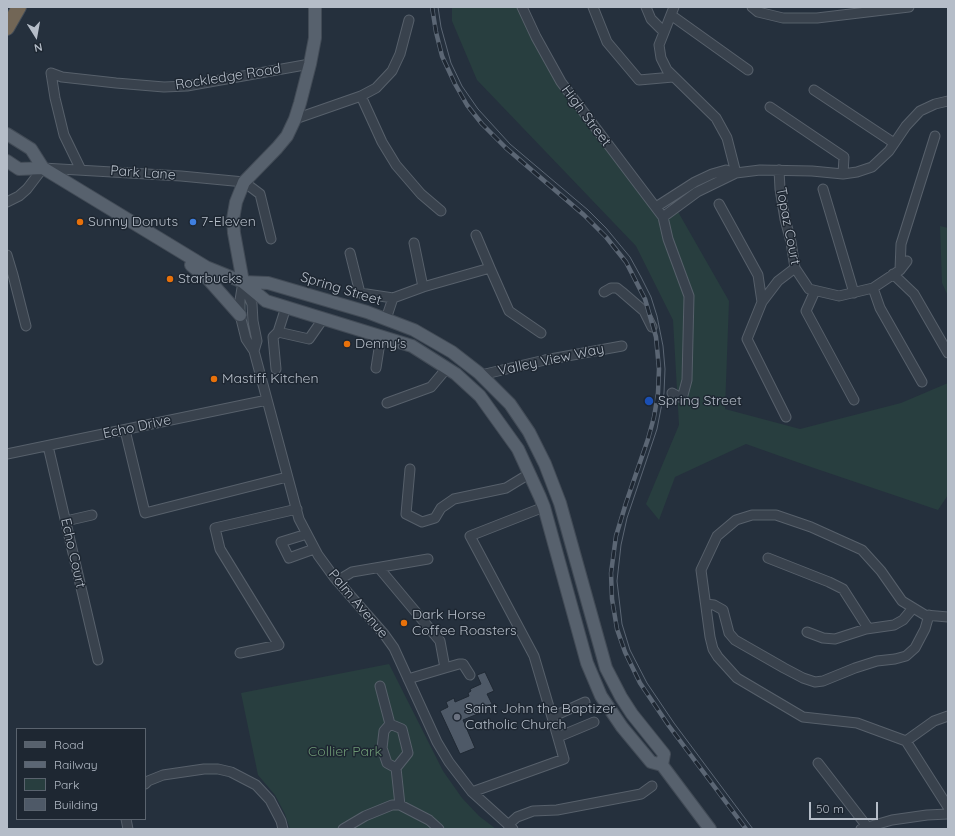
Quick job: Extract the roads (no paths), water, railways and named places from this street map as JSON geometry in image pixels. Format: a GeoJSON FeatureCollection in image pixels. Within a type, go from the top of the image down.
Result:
{"type":"FeatureCollection","features":[{"type":"Feature","properties":{"kind":"highway"},"geometry":{"type":"LineString","coordinates":[[7,28],[19,7]]}},
{"type":"Feature","properties":{"kind":"main road"},"geometry":{"type":"LineString","coordinates":[[242,282],[234,233],[233,219],[236,202],[244,182],[287,136],[295,118],[310,64],[315,38],[314,7]]}},
{"type":"Feature","properties":{"kind":"main road","name":"Spring Street"},"geometry":{"type":"LineString","coordinates":[[7,134],[32,148],[43,168],[206,267],[242,282],[266,301],[412,346],[456,374],[480,396],[518,449],[544,507],[587,663],[601,696],[622,727],[651,762],[662,765],[710,829]]}},
{"type":"Feature","properties":{"kind":"main road"},"geometry":{"type":"LineString","coordinates":[[7,161],[19,169],[43,168]]}},
{"type":"Feature","properties":{"kind":"main road"},"geometry":{"type":"LineString","coordinates":[[186,255],[191,265],[208,279],[240,315]]}},
{"type":"Feature","properties":{"kind":"main road","name":"Spring Street"},"geometry":{"type":"LineString","coordinates":[[242,282],[268,283],[368,312],[414,330],[452,352],[481,375],[510,404],[529,432],[545,464],[560,503],[606,668],[621,697],[632,714],[664,754],[662,765]]}},
{"type":"Feature","properties":{"kind":"main road"},"geometry":{"type":"LineString","coordinates":[[379,336],[386,319]]}},
{"type":"Feature","properties":{"kind":"street","name":"High Street"},"geometry":{"type":"LineString","coordinates":[[522,7],[536,38],[561,82],[663,216]]}},
{"type":"Feature","properties":{"kind":"street"},"geometry":{"type":"LineString","coordinates":[[593,7],[607,42],[639,80],[673,77]]}},
{"type":"Feature","properties":{"kind":"street"},"geometry":{"type":"LineString","coordinates":[[646,7],[651,19],[664,32]]}},
{"type":"Feature","properties":{"kind":"street"},"geometry":{"type":"LineString","coordinates":[[752,7],[758,12],[783,18],[817,18],[835,11],[909,7]]}},
{"type":"Feature","properties":{"kind":"street"},"geometry":{"type":"LineString","coordinates":[[736,173],[727,138],[716,118],[673,77],[667,70],[661,58],[659,45],[672,11],[748,70]]}},
{"type":"Feature","properties":{"kind":"street"},"geometry":{"type":"LineString","coordinates":[[295,118],[360,96],[376,88],[392,71],[400,54],[408,20]]}},
{"type":"Feature","properties":{"kind":"street","name":"Rockledge Road"},"geometry":{"type":"LineString","coordinates":[[81,170],[64,135],[51,74],[62,77],[164,87],[187,86],[310,64]]}},
{"type":"Feature","properties":{"kind":"street"},"geometry":{"type":"LineString","coordinates":[[814,90],[894,143]]}},
{"type":"Feature","properties":{"kind":"street"},"geometry":{"type":"LineString","coordinates":[[360,96],[382,142],[396,165],[421,194],[441,211]]}},
{"type":"Feature","properties":{"kind":"street"},"geometry":{"type":"LineString","coordinates":[[672,393],[678,397],[683,395],[687,380],[690,296],[668,239],[663,216],[697,192],[736,173],[760,170],[779,170],[843,174],[857,172],[872,167],[888,151],[906,126],[920,111],[935,104],[948,101]]}},
{"type":"Feature","properties":{"kind":"street"},"geometry":{"type":"LineString","coordinates":[[770,107],[844,157],[843,174]]}},
{"type":"Feature","properties":{"kind":"street"},"geometry":{"type":"LineString","coordinates":[[935,136],[901,244],[897,272],[914,294],[948,353]]}},
{"type":"Feature","properties":{"kind":"street"},"geometry":{"type":"LineString","coordinates":[[7,202],[19,196],[27,189],[43,168]]}},
{"type":"Feature","properties":{"kind":"street","name":"Park Lane"},"geometry":{"type":"LineString","coordinates":[[43,168],[181,176],[244,182]]}},
{"type":"Feature","properties":{"kind":"street"},"geometry":{"type":"LineString","coordinates":[[656,207],[695,182],[712,174],[726,170],[736,173]]}},
{"type":"Feature","properties":{"kind":"street","name":"Topaz Court"},"geometry":{"type":"LineString","coordinates":[[779,170],[780,189],[795,268],[809,289],[815,291]]}},
{"type":"Feature","properties":{"kind":"street"},"geometry":{"type":"LineString","coordinates":[[244,182],[260,194],[271,239]]}},
{"type":"Feature","properties":{"kind":"street"},"geometry":{"type":"LineString","coordinates":[[823,189],[854,293]]}},
{"type":"Feature","properties":{"kind":"street"},"geometry":{"type":"LineString","coordinates":[[719,204],[758,275],[762,302]]}},
{"type":"Feature","properties":{"kind":"street"},"geometry":{"type":"LineString","coordinates":[[476,236],[509,310],[542,333]]}},
{"type":"Feature","properties":{"kind":"street"},"geometry":{"type":"LineString","coordinates":[[414,243],[423,287]]}},
{"type":"Feature","properties":{"kind":"street"},"geometry":{"type":"LineString","coordinates":[[350,253],[360,292],[393,298],[423,287],[490,268]]}},
{"type":"Feature","properties":{"kind":"street"},"geometry":{"type":"LineString","coordinates":[[7,255],[26,326]]}},
{"type":"Feature","properties":{"kind":"street"},"geometry":{"type":"LineString","coordinates":[[854,400],[806,311],[815,291],[839,296],[873,288],[897,272],[907,261]]}},
{"type":"Feature","properties":{"kind":"street"},"geometry":{"type":"LineString","coordinates":[[786,417],[747,339],[762,302],[778,281],[795,268]]}},
{"type":"Feature","properties":{"kind":"street"},"geometry":{"type":"LineString","coordinates":[[242,282],[252,304],[257,341],[254,351]]}},
{"type":"Feature","properties":{"kind":"street","name":"Palm Avenue"},"geometry":{"type":"LineString","coordinates":[[242,282],[240,315],[246,339],[254,351],[287,477],[300,520],[314,549],[337,581],[384,634],[394,648],[437,742],[449,762],[472,792],[511,827]]}},
{"type":"Feature","properties":{"kind":"street"},"geometry":{"type":"LineString","coordinates":[[604,292],[611,288],[617,288],[644,311],[652,327]]}},
{"type":"Feature","properties":{"kind":"street"},"geometry":{"type":"LineString","coordinates":[[873,288],[880,308],[922,382]]}},
{"type":"Feature","properties":{"kind":"street"},"geometry":{"type":"LineString","coordinates":[[386,319],[393,298]]}},
{"type":"Feature","properties":{"kind":"street"},"geometry":{"type":"LineString","coordinates":[[276,369],[275,335],[286,307]]}},
{"type":"Feature","properties":{"kind":"street"},"geometry":{"type":"LineString","coordinates":[[257,341],[275,335],[309,339],[323,319]]}},
{"type":"Feature","properties":{"kind":"street"},"geometry":{"type":"LineString","coordinates":[[376,368],[379,336]]}},
{"type":"Feature","properties":{"kind":"street","name":"Valley View Way"},"geometry":{"type":"LineString","coordinates":[[481,375],[545,360],[622,346]]}},
{"type":"Feature","properties":{"kind":"street"},"geometry":{"type":"LineString","coordinates":[[387,403],[431,387],[447,368]]}},
{"type":"Feature","properties":{"kind":"street","name":"Echo Drive"},"geometry":{"type":"LineString","coordinates":[[7,454],[267,400]]}},
{"type":"Feature","properties":{"kind":"street"},"geometry":{"type":"LineString","coordinates":[[126,430],[145,513],[287,477]]}},
{"type":"Feature","properties":{"kind":"street","name":"Echo Court"},"geometry":{"type":"LineString","coordinates":[[48,446],[98,660]]}},
{"type":"Feature","properties":{"kind":"street"},"geometry":{"type":"LineString","coordinates":[[410,469],[406,514],[422,522],[435,518],[441,508],[454,499],[506,488],[529,474]]}},
{"type":"Feature","properties":{"kind":"street"},"geometry":{"type":"LineString","coordinates":[[472,792],[564,759],[534,656],[470,536],[544,507]]}},
{"type":"Feature","properties":{"kind":"street"},"geometry":{"type":"LineString","coordinates":[[240,653],[279,645],[220,549],[215,528],[297,509]]}},
{"type":"Feature","properties":{"kind":"street"},"geometry":{"type":"LineString","coordinates":[[948,617],[925,615],[902,601],[881,571],[862,550],[776,514],[752,515],[736,520],[717,536],[701,570],[713,649],[718,657],[737,678],[803,717],[857,723],[906,741],[948,807]]}},
{"type":"Feature","properties":{"kind":"street"},"geometry":{"type":"LineString","coordinates":[[66,521],[92,515]]}},
{"type":"Feature","properties":{"kind":"street"},"geometry":{"type":"LineString","coordinates":[[307,534],[281,542],[289,558],[314,549]]}},
{"type":"Feature","properties":{"kind":"street"},"geometry":{"type":"LineString","coordinates":[[768,558],[830,582],[843,589],[868,628]]}},
{"type":"Feature","properties":{"kind":"street"},"geometry":{"type":"LineString","coordinates":[[337,581],[352,572],[428,559]]}},
{"type":"Feature","properties":{"kind":"street"},"geometry":{"type":"LineString","coordinates":[[379,568],[440,641],[445,668]]}},
{"type":"Feature","properties":{"kind":"street"},"geometry":{"type":"LineString","coordinates":[[706,604],[714,605],[723,610],[729,633],[735,640],[803,678],[815,682],[823,681],[877,661],[906,656],[915,648],[925,629],[929,615]]}},
{"type":"Feature","properties":{"kind":"street"},"geometry":{"type":"LineString","coordinates":[[807,632],[830,639],[868,628],[894,625],[903,620],[913,608]]}},
{"type":"Feature","properties":{"kind":"street"},"geometry":{"type":"LineString","coordinates":[[408,679],[459,664],[463,664],[470,675]]}},
{"type":"Feature","properties":{"kind":"street"},"geometry":{"type":"LineString","coordinates":[[380,686],[390,724]]}},
{"type":"Feature","properties":{"kind":"street"},"geometry":{"type":"LineString","coordinates":[[552,717],[585,702]]}},
{"type":"Feature","properties":{"kind":"street"},"geometry":{"type":"LineString","coordinates":[[906,741],[934,721],[948,716]]}},
{"type":"Feature","properties":{"kind":"street"},"geometry":{"type":"LineString","coordinates":[[558,737],[594,722]]}},
{"type":"Feature","properties":{"kind":"street"},"geometry":{"type":"LineString","coordinates":[[390,724],[402,729],[408,754],[396,768],[400,805]]}},
{"type":"Feature","properties":{"kind":"street"},"geometry":{"type":"LineString","coordinates":[[390,724],[384,732],[382,748],[387,763],[396,768]]}},
{"type":"Feature","properties":{"kind":"street"},"geometry":{"type":"LineString","coordinates":[[818,763],[866,828],[892,820],[927,815],[948,814]]}},
{"type":"Feature","properties":{"kind":"street"},"geometry":{"type":"LineString","coordinates":[[146,783],[156,777],[204,769],[218,769],[231,772],[256,785],[270,800],[281,821],[283,829]]}},
{"type":"Feature","properties":{"kind":"street"},"geometry":{"type":"LineString","coordinates":[[511,827],[517,817],[533,811],[557,810],[641,794],[652,786]]}},
{"type":"Feature","properties":{"kind":"street"},"geometry":{"type":"LineString","coordinates":[[342,829],[365,816],[392,805],[400,805],[429,820],[438,829]]}},
{"type":"Feature","properties":{"kind":"tram line"},"geometry":{"type":"LineString","coordinates":[[438,7],[441,27],[451,63],[462,86],[478,109],[510,144],[588,210],[606,228],[630,257],[651,297],[657,316],[663,346],[665,369],[664,393],[657,429],[627,518],[621,545],[617,581],[622,624],[630,650],[647,683],[674,723],[753,829]]}},
{"type":"Feature","properties":{"kind":"railway"},"geometry":{"type":"LineString","coordinates":[[432,7],[442,56],[467,105],[482,124],[506,148],[584,215],[606,237],[626,262],[645,299],[656,337],[659,369],[658,393],[648,439],[616,536],[611,573],[612,599],[617,629],[625,652],[640,683],[669,726],[746,829]]}},
{"type":"Feature","properties":{"kind":"place","name":"Sunny Donuts"},"geometry":{"type":"Point","coordinates":[80,222]}},
{"type":"Feature","properties":{"kind":"place","name":"7-Eleven"},"geometry":{"type":"Point","coordinates":[193,222]}},
{"type":"Feature","properties":{"kind":"place","name":"Starbucks"},"geometry":{"type":"Point","coordinates":[170,279]}},
{"type":"Feature","properties":{"kind":"place","name":"Denny's"},"geometry":{"type":"Point","coordinates":[347,344]}},
{"type":"Feature","properties":{"kind":"place","name":"Mastiff Kitchen"},"geometry":{"type":"Point","coordinates":[214,379]}},
{"type":"Feature","properties":{"kind":"place","name":"Spring Street"},"geometry":{"type":"Point","coordinates":[649,401]}},
{"type":"Feature","properties":{"kind":"place","name":"Dark Horse Coffee Roasters"},"geometry":{"type":"Point","coordinates":[404,623]}},
{"type":"Feature","properties":{"kind":"place","name":"Saint John the Baptizer Catholic Church"},"geometry":{"type":"Point","coordinates":[457,717]}},
{"type":"Feature","properties":{"kind":"park label","name":"Collier Park"},"geometry":{"type":"Point","coordinates":[345,752]}}]}
